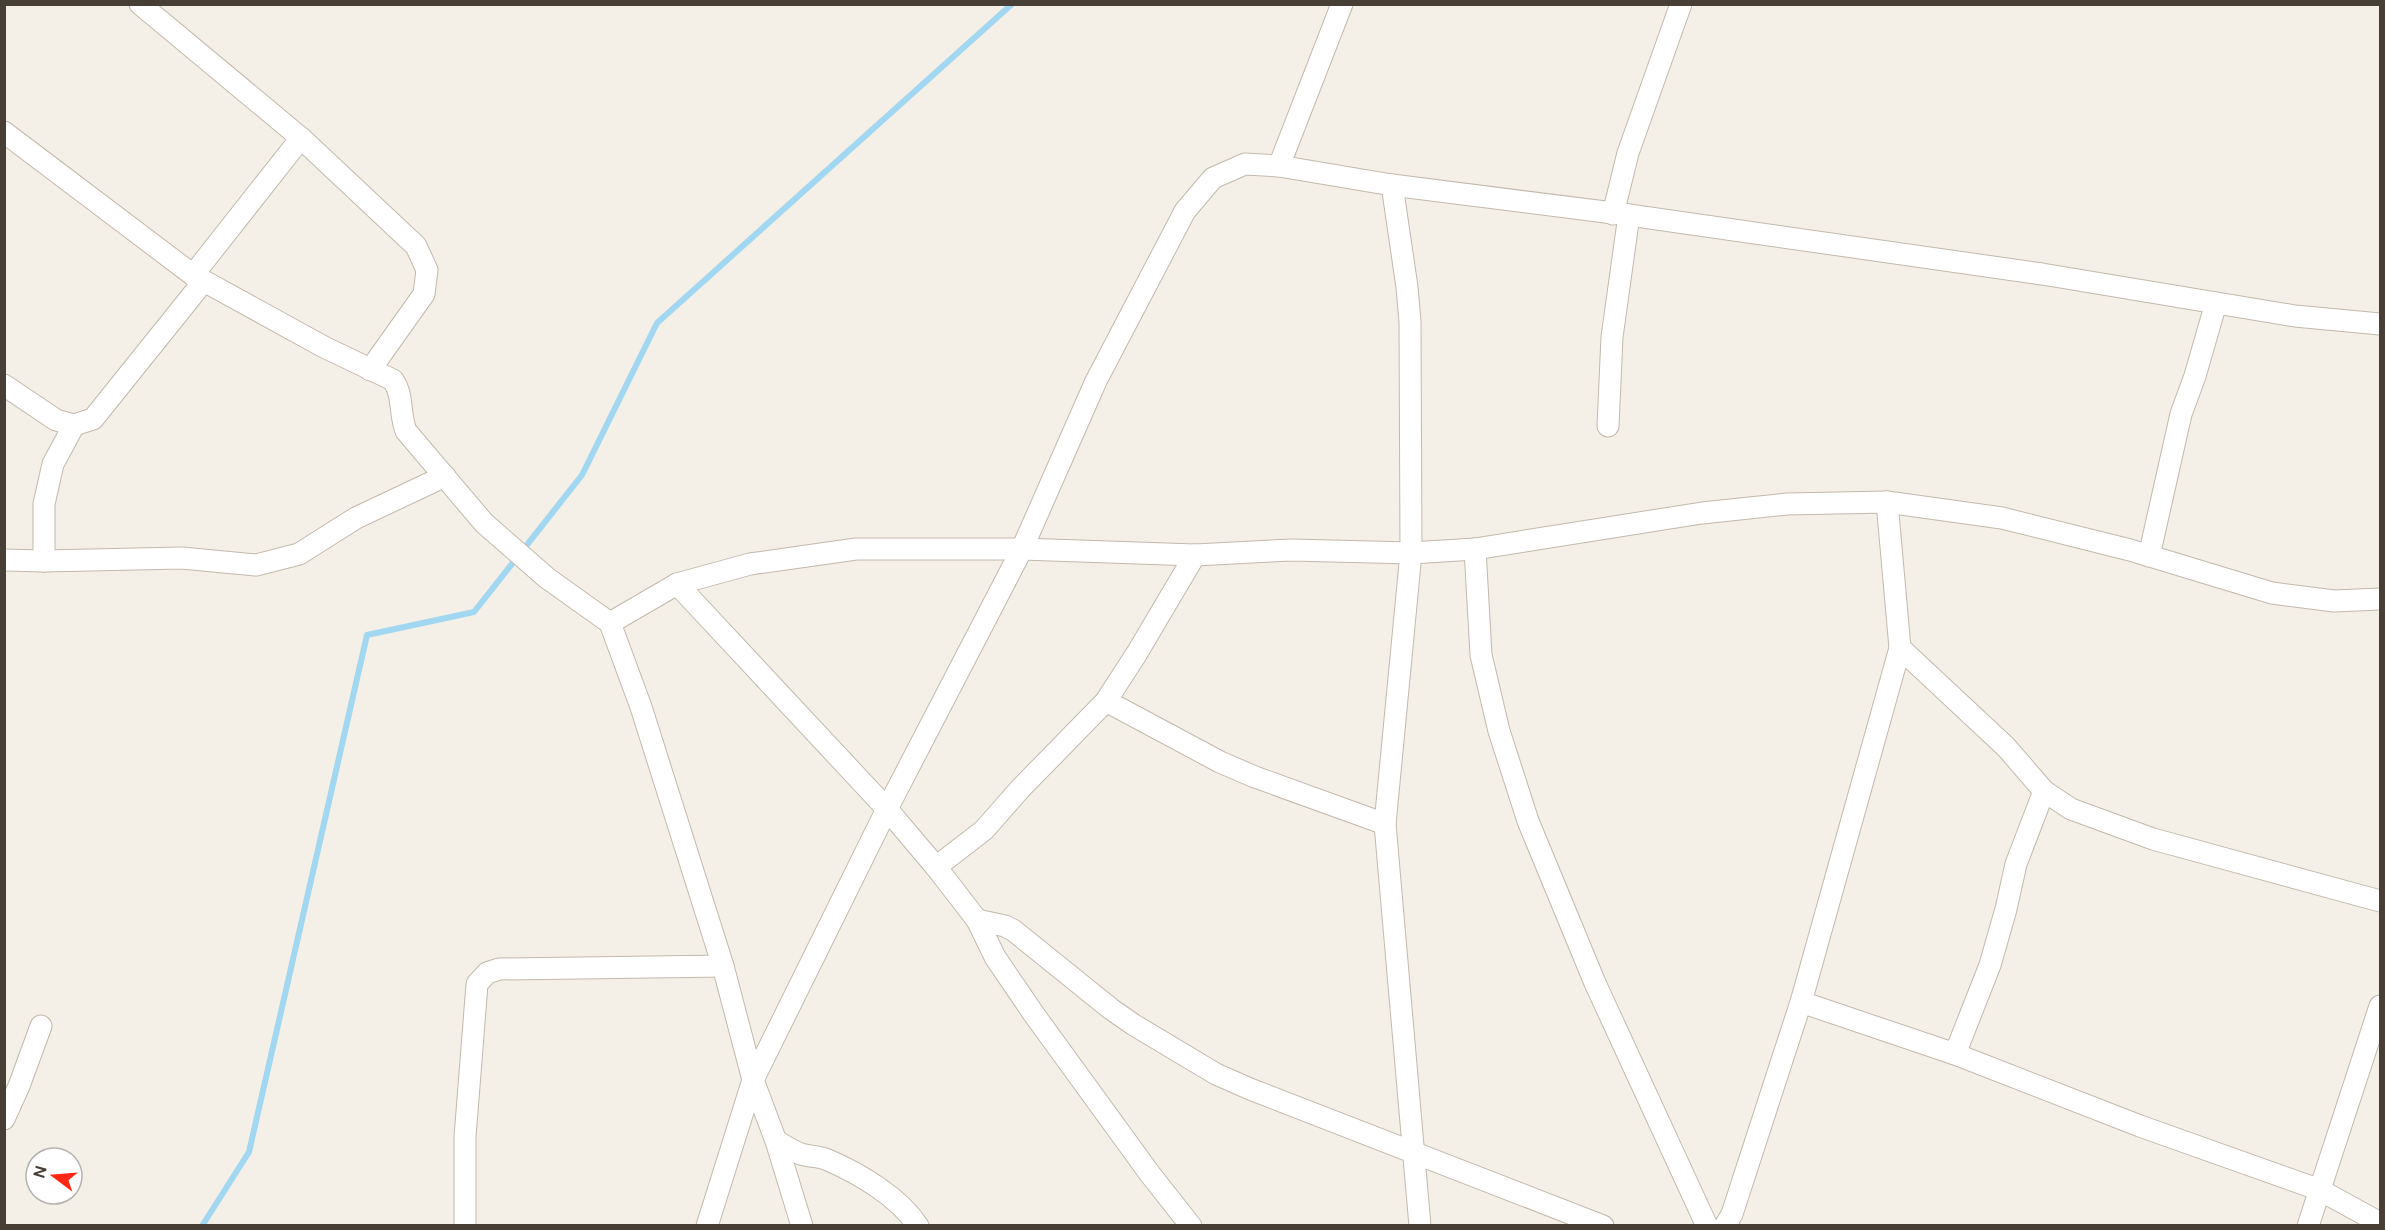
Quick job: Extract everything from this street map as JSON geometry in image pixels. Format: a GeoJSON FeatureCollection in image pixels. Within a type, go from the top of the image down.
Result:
{"type":"FeatureCollection","features":[{"type":"Feature","properties":{"kind":"street"},"geometry":{"type":"LineString","coordinates":[[1279,166],[1342,4]]}},
{"type":"Feature","properties":{"kind":"street"},"geometry":{"type":"LineString","coordinates":[[1608,426],[1612,337],[1628,153],[1682,4]]}},
{"type":"Feature","properties":{"kind":"street"},"geometry":{"type":"LineString","coordinates":[[147,6],[301,138],[416,246],[427,270],[424,294],[370,369]]}},
{"type":"Feature","properties":{"kind":"street"},"geometry":{"type":"LineString","coordinates":[[4,132],[198,279],[393,380],[399,388],[402,400],[402,421],[406,431],[484,523],[547,578],[610,623],[641,707],[723,966],[753,1080],[776,1141],[802,1226]]}},
{"type":"Feature","properties":{"kind":"street"},"geometry":{"type":"LineString","coordinates":[[4,385],[56,420],[74,425],[93,418],[301,138]]}},
{"type":"Feature","properties":{"kind":"street"},"geometry":{"type":"LineString","coordinates":[[707,1226],[753,1080],[887,809],[1022,549],[1096,381],[1185,212],[1213,178],[1245,164],[1279,166],[1392,185],[2030,272],[2295,316],[2380,324]]}},
{"type":"Feature","properties":{"kind":"street"},"geometry":{"type":"LineString","coordinates":[[1392,185],[1410,322],[1411,553],[1385,824],[1420,1226]]}},
{"type":"Feature","properties":{"kind":"street"},"geometry":{"type":"LineString","coordinates":[[2150,556],[2181,414],[2195,376],[2216,303]]}},
{"type":"Feature","properties":{"kind":"street"},"geometry":{"type":"LineString","coordinates":[[44,561],[44,504],[53,464],[74,425]]}},
{"type":"Feature","properties":{"kind":"street"},"geometry":{"type":"LineString","coordinates":[[4,560],[182,558],[256,564],[299,554],[356,518],[445,476]]}},
{"type":"Feature","properties":{"kind":"street"},"geometry":{"type":"LineString","coordinates":[[1725,1226],[1732,1214],[1801,1002],[1900,648],[1887,502]]}},
{"type":"Feature","properties":{"kind":"street"},"geometry":{"type":"LineString","coordinates":[[610,623],[677,584],[750,564],[856,549],[1022,549],[1195,555],[1291,550],[1411,553],[1475,549],[1702,513],[1787,504],[1887,502],[2002,518],[2150,556],[2272,593],[2334,601],[2380,599]]}},
{"type":"Feature","properties":{"kind":"street"},"geometry":{"type":"LineString","coordinates":[[1475,549],[1481,655],[1499,730],[1528,821],[1595,983],[1707,1226]]}},
{"type":"Feature","properties":{"kind":"street"},"geometry":{"type":"LineString","coordinates":[[936,867],[984,830],[1020,789],[1106,700],[1149,634],[1195,555]]}},
{"type":"Feature","properties":{"kind":"street"},"geometry":{"type":"LineString","coordinates":[[677,584],[887,809],[936,867],[977,920],[995,957],[1033,1013],[1150,1174],[1191,1226]]}},
{"type":"Feature","properties":{"kind":"street"},"geometry":{"type":"LineString","coordinates":[[1900,648],[2006,747],[2043,791],[2071,809],[2154,840],[2380,901]]}},
{"type":"Feature","properties":{"kind":"street"},"geometry":{"type":"LineString","coordinates":[[1106,700],[1220,762],[1385,824]]}},
{"type":"Feature","properties":{"kind":"street"},"geometry":{"type":"LineString","coordinates":[[1956,1054],[1990,965],[2016,864],[2043,791]]}},
{"type":"Feature","properties":{"kind":"street"},"geometry":{"type":"LineString","coordinates":[[977,920],[1013,930],[1111,1009],[1216,1074],[1603,1226]]}},
{"type":"Feature","properties":{"kind":"street"},"geometry":{"type":"LineString","coordinates":[[465,1226],[465,1137],[477,984],[487,973],[499,969],[723,966]]}},
{"type":"Feature","properties":{"kind":"street"},"geometry":{"type":"LineString","coordinates":[[1801,1002],[1956,1054],[2140,1126],[2320,1190],[2380,1223]]}},
{"type":"Feature","properties":{"kind":"street"},"geometry":{"type":"LineString","coordinates":[[2308,1226],[2380,1006]]}},
{"type":"Feature","properties":{"kind":"street"},"geometry":{"type":"LineString","coordinates":[[4,1119],[41,1026]]}},
{"type":"Feature","properties":{"kind":"street"},"geometry":{"type":"LineString","coordinates":[[776,1141],[802,1154],[830,1161],[887,1193],[900,1204],[918,1226]]}},
{"type":"Feature","properties":{"kind":"waterway"},"geometry":{"type":"LineString","coordinates":[[202,1226],[249,1152],[367,635],[474,612],[582,475],[657,323],[1012,4]]}}]}
